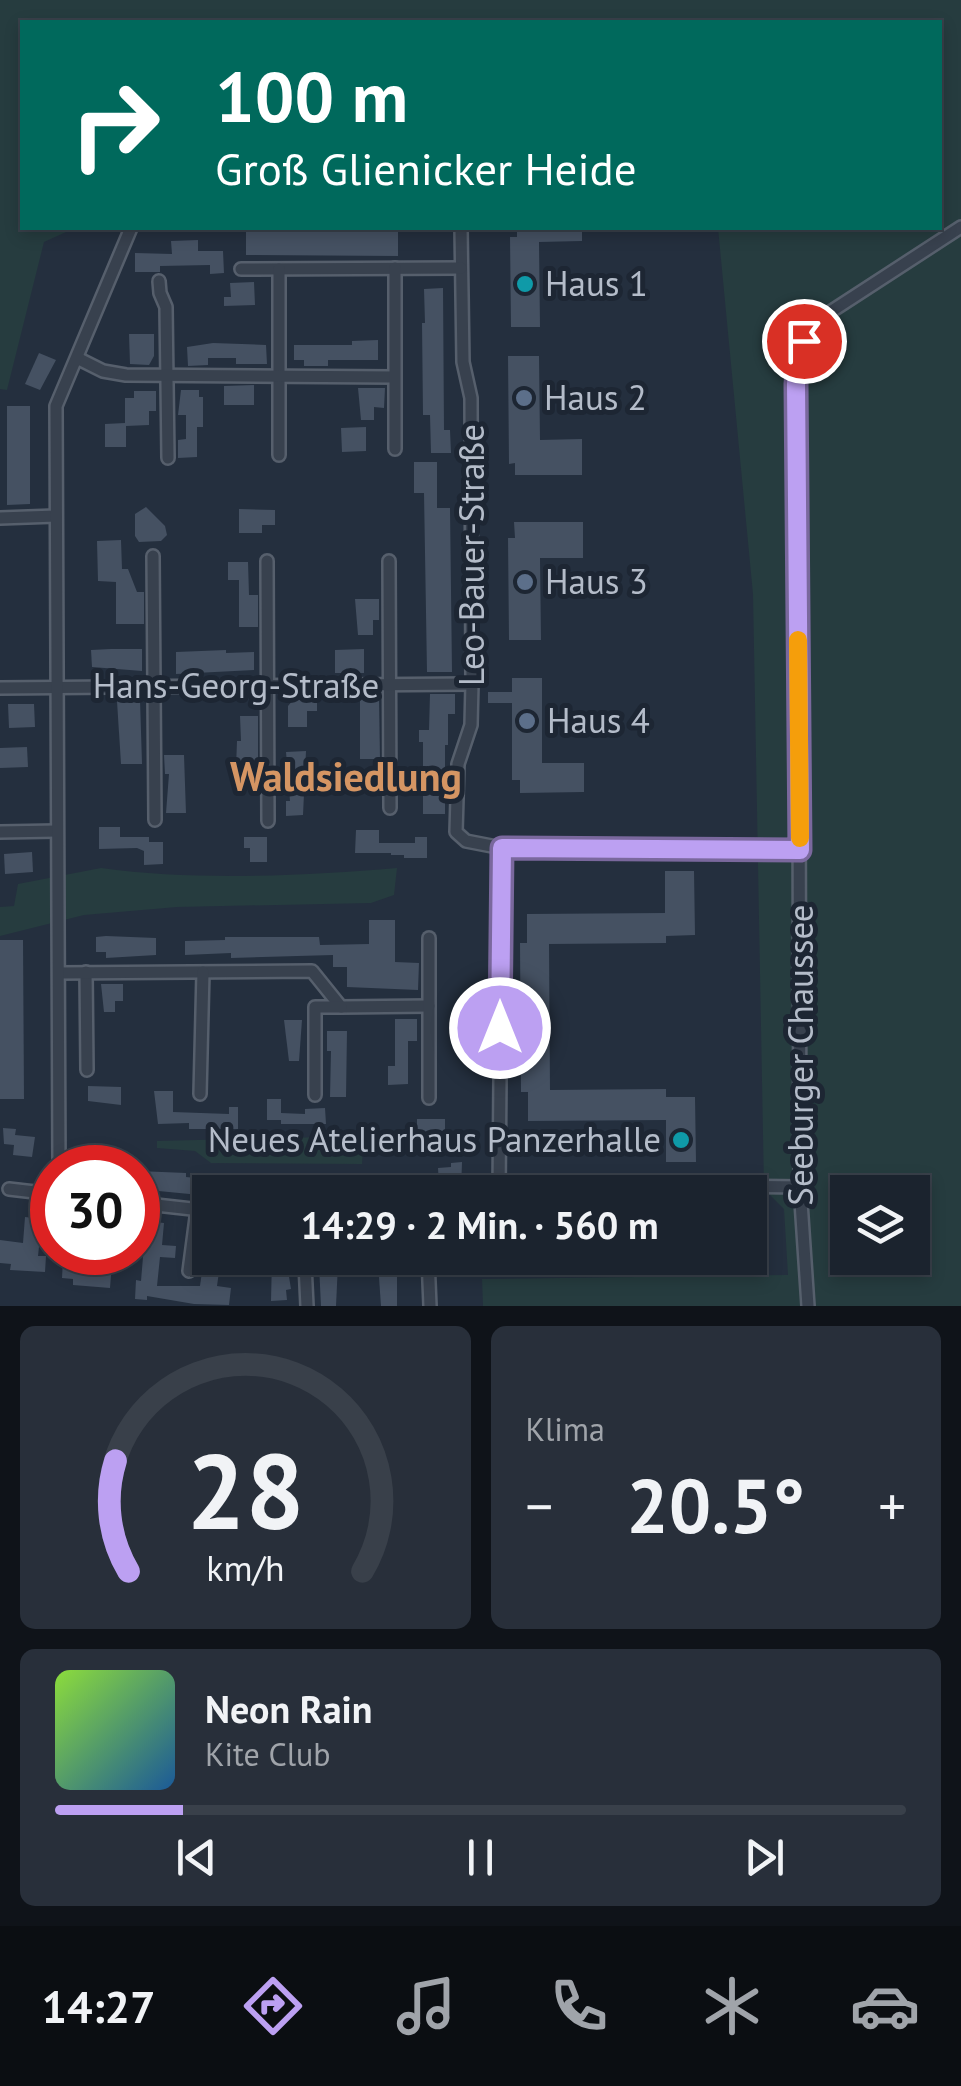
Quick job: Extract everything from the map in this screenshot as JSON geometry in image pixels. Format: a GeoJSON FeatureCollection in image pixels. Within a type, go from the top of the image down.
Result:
{"type":"FeatureCollection","features":[{"type":"Feature","properties":{"kind":"street","name":"Seeburger Chaussee"},"geometry":{"type":"LineString","coordinates":[[808,1306],[800,1187],[798,362],[804,341],[821,318],[961,227]]}},
{"type":"Feature","properties":{"kind":"street"},"geometry":{"type":"LineString","coordinates":[[58,1145],[56,406],[130,230]]}},
{"type":"Feature","properties":{"kind":"street","name":"Leo-Bauer-Straße"},"geometry":{"type":"LineString","coordinates":[[460,230],[463,362],[471,398],[472,725],[458,764],[456,832],[466,841],[502,848]]}},
{"type":"Feature","properties":{"kind":"street"},"geometry":{"type":"LineString","coordinates":[[395,268],[395,449]]}},
{"type":"Feature","properties":{"kind":"street"},"geometry":{"type":"LineString","coordinates":[[241,269],[460,268]]}},
{"type":"Feature","properties":{"kind":"street"},"geometry":{"type":"LineString","coordinates":[[279,270],[280,455]]}},
{"type":"Feature","properties":{"kind":"street"},"geometry":{"type":"LineString","coordinates":[[160,282],[166,306],[168,458]]}},
{"type":"Feature","properties":{"kind":"street"},"geometry":{"type":"LineString","coordinates":[[77,358],[104,372],[168,377],[394,377]]}},
{"type":"Feature","properties":{"kind":"street"},"geometry":{"type":"LineString","coordinates":[[0,518],[56,516]]}},
{"type":"Feature","properties":{"kind":"street"},"geometry":{"type":"LineString","coordinates":[[153,556],[155,820]]}},
{"type":"Feature","properties":{"kind":"street"},"geometry":{"type":"LineString","coordinates":[[268,561],[268,820]]}},
{"type":"Feature","properties":{"kind":"street"},"geometry":{"type":"LineString","coordinates":[[389,561],[390,808]]}},
{"type":"Feature","properties":{"kind":"street","name":"Hans-Georg-Straße"},"geometry":{"type":"LineString","coordinates":[[0,688],[472,684]]}},
{"type":"Feature","properties":{"kind":"street"},"geometry":{"type":"LineString","coordinates":[[0,832],[57,831]]}},
{"type":"Feature","properties":{"kind":"street"},"geometry":{"type":"LineString","coordinates":[[500,1175],[502,848],[800,850]]}},
{"type":"Feature","properties":{"kind":"street"},"geometry":{"type":"LineString","coordinates":[[429,1098],[430,938]]}},
{"type":"Feature","properties":{"kind":"street"},"geometry":{"type":"LineString","coordinates":[[59,973],[312,971],[341,1007]]}},
{"type":"Feature","properties":{"kind":"street"},"geometry":{"type":"LineString","coordinates":[[86,972],[87,1070]]}},
{"type":"Feature","properties":{"kind":"street"},"geometry":{"type":"LineString","coordinates":[[200,1094],[203,972]]}},
{"type":"Feature","properties":{"kind":"street"},"geometry":{"type":"LineString","coordinates":[[315,1095],[315,1007],[429,1006]]}},
{"type":"Feature","properties":{"kind":"street"},"geometry":{"type":"LineString","coordinates":[[767,1187],[800,1187]]}},
{"type":"Feature","properties":{"kind":"street"},"geometry":{"type":"LineString","coordinates":[[9,1188],[30,1191]]}},
{"type":"Feature","properties":{"kind":"street"},"geometry":{"type":"LineString","coordinates":[[160,1206],[192,1210]]}},
{"type":"Feature","properties":{"kind":"street"},"geometry":{"type":"LineString","coordinates":[[189,1271],[192,1259]]}},
{"type":"Feature","properties":{"kind":"street"},"geometry":{"type":"LineString","coordinates":[[306,1275],[307,1306]]}},
{"type":"Feature","properties":{"kind":"street"},"geometry":{"type":"LineString","coordinates":[[429,1275],[430,1306]]}},
{"type":"Feature","properties":{"kind":"green space"},"geometry":{"type":"Polygon","coordinates":[[[0,0],[961,0],[961,1306],[483,1306],[482,1279],[788,1275],[784,1209],[767,1192],[767,1175],[764,1175],[753,594],[718,230],[942,230],[942,20],[20,20],[20,230],[71,230],[44,242],[7,390],[0,389],[0,0]]]}},
{"type":"Feature","properties":{"kind":"green space"},"geometry":{"type":"Polygon","coordinates":[[[101,868],[173,875],[249,876],[397,868],[394,895],[371,903],[177,907],[84,915],[0,936],[0,907],[14,906],[18,884],[101,868]]]}},
{"type":"Feature","properties":{"kind":"green space"},"geometry":{"type":"Polygon","coordinates":[[[364,1136],[362,1164],[211,1163],[195,1151],[160,1148],[157,1141],[364,1136]]]}},
{"type":"Feature","properties":{"kind":"building"},"geometry":{"type":"Polygon","coordinates":[[[246,230],[398,230],[398,256],[246,255],[246,230]]]}},
{"type":"Feature","properties":{"kind":"building","name":"Haus 1"},"geometry":{"type":"Polygon","coordinates":[[[517,230],[582,230],[582,241],[539,242],[540,327],[511,327],[510,237],[517,237],[517,230]]]}},
{"type":"Feature","properties":{"kind":"building"},"geometry":{"type":"Polygon","coordinates":[[[198,240],[198,251],[223,251],[224,273],[210,274],[210,265],[160,266],[160,272],[135,272],[135,253],[172,254],[171,241],[198,240]]]}},
{"type":"Feature","properties":{"kind":"building"},"geometry":{"type":"Polygon","coordinates":[[[254,282],[255,305],[224,306],[224,297],[231,297],[230,283],[254,282]]]}},
{"type":"Feature","properties":{"kind":"building"},"geometry":{"type":"Polygon","coordinates":[[[443,288],[444,430],[450,430],[451,453],[431,453],[430,415],[423,415],[424,289],[443,288]]]}},
{"type":"Feature","properties":{"kind":"building"},"geometry":{"type":"Polygon","coordinates":[[[129,334],[154,334],[154,356],[149,365],[130,364],[129,334]]]}},
{"type":"Feature","properties":{"kind":"building"},"geometry":{"type":"Polygon","coordinates":[[[378,340],[378,360],[328,360],[328,366],[304,366],[304,360],[294,360],[294,345],[352,345],[352,341],[378,340]]]}},
{"type":"Feature","properties":{"kind":"building"},"geometry":{"type":"Polygon","coordinates":[[[213,343],[266,345],[267,364],[236,364],[236,358],[208,358],[208,365],[188,366],[187,347],[213,343]]]}},
{"type":"Feature","properties":{"kind":"building"},"geometry":{"type":"Polygon","coordinates":[[[39,353],[56,360],[40,390],[25,384],[39,353]]]}},
{"type":"Feature","properties":{"kind":"building","name":"Haus 2"},"geometry":{"type":"Polygon","coordinates":[[[508,356],[539,356],[540,440],[582,439],[582,475],[515,475],[515,463],[509,464],[508,356]]]}},
{"type":"Feature","properties":{"kind":"building"},"geometry":{"type":"Polygon","coordinates":[[[254,385],[254,405],[224,405],[224,386],[254,385]]]}},
{"type":"Feature","properties":{"kind":"building"},"geometry":{"type":"Polygon","coordinates":[[[358,388],[385,388],[384,408],[374,407],[374,420],[361,420],[358,388]]]}},
{"type":"Feature","properties":{"kind":"building"},"geometry":{"type":"Polygon","coordinates":[[[181,390],[199,390],[199,397],[203,397],[197,457],[178,458],[178,440],[186,439],[186,415],[178,415],[181,390]]]}},
{"type":"Feature","properties":{"kind":"building"},"geometry":{"type":"Polygon","coordinates":[[[134,391],[156,391],[156,411],[149,411],[149,425],[126,426],[126,447],[105,447],[105,424],[125,423],[125,398],[134,398],[134,391]]]}},
{"type":"Feature","properties":{"kind":"building"},"geometry":{"type":"Polygon","coordinates":[[[7,406],[30,406],[30,504],[7,505],[7,406]]]}},
{"type":"Feature","properties":{"kind":"building"},"geometry":{"type":"Polygon","coordinates":[[[366,427],[366,451],[342,452],[341,428],[366,427]]]}},
{"type":"Feature","properties":{"kind":"building"},"geometry":{"type":"Polygon","coordinates":[[[414,462],[437,462],[437,508],[450,508],[452,672],[427,672],[424,493],[414,493],[414,462]]]}},
{"type":"Feature","properties":{"kind":"building"},"geometry":{"type":"Polygon","coordinates":[[[146,507],[165,526],[167,535],[161,541],[139,542],[135,536],[135,514],[146,507]]]}},
{"type":"Feature","properties":{"kind":"building"},"geometry":{"type":"Polygon","coordinates":[[[239,509],[275,510],[275,525],[262,525],[262,533],[239,533],[239,509]]]}},
{"type":"Feature","properties":{"kind":"building","name":"Haus 3"},"geometry":{"type":"Polygon","coordinates":[[[514,522],[583,522],[583,558],[540,558],[541,640],[509,640],[508,538],[515,538],[514,522]]]}},
{"type":"Feature","properties":{"kind":"building"},"geometry":{"type":"Polygon","coordinates":[[[121,540],[122,569],[128,569],[137,592],[144,592],[144,624],[116,624],[116,582],[98,581],[97,541],[121,540]]]}},
{"type":"Feature","properties":{"kind":"building"},"geometry":{"type":"Polygon","coordinates":[[[228,562],[248,562],[249,595],[258,595],[258,627],[239,627],[239,580],[228,580],[228,562]]]}},
{"type":"Feature","properties":{"kind":"building"},"geometry":{"type":"Polygon","coordinates":[[[355,599],[379,599],[379,620],[373,620],[373,635],[358,635],[355,599]]]}},
{"type":"Feature","properties":{"kind":"building"},"geometry":{"type":"Polygon","coordinates":[[[142,649],[142,671],[92,667],[91,650],[142,649]]]}},
{"type":"Feature","properties":{"kind":"building"},"geometry":{"type":"Polygon","coordinates":[[[364,649],[364,673],[335,673],[335,650],[364,649]]]}},
{"type":"Feature","properties":{"kind":"building"},"geometry":{"type":"Polygon","coordinates":[[[176,652],[254,652],[254,670],[176,674],[176,652]]]}},
{"type":"Feature","properties":{"kind":"building","name":"Haus 4"},"geometry":{"type":"Polygon","coordinates":[[[512,678],[542,678],[542,763],[584,763],[584,792],[520,793],[520,780],[512,780],[512,703],[488,703],[488,692],[512,692],[512,678]]]}},
{"type":"Feature","properties":{"kind":"building"},"geometry":{"type":"Polygon","coordinates":[[[430,694],[455,694],[455,714],[448,714],[445,745],[445,814],[423,814],[423,742],[419,742],[419,730],[429,730],[430,694]]]}},
{"type":"Feature","properties":{"kind":"building"},"geometry":{"type":"Polygon","coordinates":[[[360,698],[379,698],[380,759],[360,759],[360,698]]]}},
{"type":"Feature","properties":{"kind":"building"},"geometry":{"type":"Polygon","coordinates":[[[140,700],[142,764],[121,764],[117,701],[140,700]]]}},
{"type":"Feature","properties":{"kind":"building"},"geometry":{"type":"Polygon","coordinates":[[[293,700],[317,700],[317,711],[307,711],[307,727],[288,727],[288,706],[293,700]]]}},
{"type":"Feature","properties":{"kind":"building"},"geometry":{"type":"Polygon","coordinates":[[[8,704],[34,704],[35,727],[9,728],[8,704]]]}},
{"type":"Feature","properties":{"kind":"building"},"geometry":{"type":"Polygon","coordinates":[[[240,716],[258,716],[258,768],[236,768],[240,716]]]}},
{"type":"Feature","properties":{"kind":"building"},"geometry":{"type":"Polygon","coordinates":[[[27,747],[28,767],[0,768],[0,748],[27,747]]]}},
{"type":"Feature","properties":{"kind":"building"},"geometry":{"type":"Polygon","coordinates":[[[306,751],[303,815],[286,816],[286,801],[290,801],[286,752],[306,751]]]}},
{"type":"Feature","properties":{"kind":"building"},"geometry":{"type":"Polygon","coordinates":[[[164,755],[184,755],[186,813],[166,813],[169,774],[165,774],[164,755]]]}},
{"type":"Feature","properties":{"kind":"building"},"geometry":{"type":"Polygon","coordinates":[[[99,827],[120,827],[120,837],[149,837],[149,842],[163,842],[163,864],[144,865],[144,851],[137,848],[99,849],[99,827]]]}},
{"type":"Feature","properties":{"kind":"building"},"geometry":{"type":"Polygon","coordinates":[[[356,830],[379,830],[379,843],[415,843],[415,837],[427,837],[427,858],[355,853],[356,830]]]}},
{"type":"Feature","properties":{"kind":"building"},"geometry":{"type":"Polygon","coordinates":[[[244,837],[267,837],[267,862],[250,862],[250,848],[244,848],[244,837]]]}},
{"type":"Feature","properties":{"kind":"building"},"geometry":{"type":"Polygon","coordinates":[[[32,852],[33,872],[5,874],[4,854],[32,852]]]}},
{"type":"Feature","properties":{"kind":"building"},"geometry":{"type":"Polygon","coordinates":[[[665,871],[694,871],[695,935],[666,936],[666,943],[549,944],[550,1090],[666,1089],[666,1097],[695,1097],[696,1162],[666,1162],[666,1120],[528,1121],[528,1092],[521,1092],[520,943],[527,943],[527,914],[665,913],[665,871]]]}},
{"type":"Feature","properties":{"kind":"building"},"geometry":{"type":"Polygon","coordinates":[[[369,920],[395,920],[395,962],[419,963],[418,990],[347,987],[347,967],[333,967],[333,955],[185,955],[185,941],[225,937],[319,937],[320,945],[369,944],[369,920]]]}},
{"type":"Feature","properties":{"kind":"building"},"geometry":{"type":"Polygon","coordinates":[[[96,937],[156,938],[156,955],[106,958],[106,952],[96,952],[96,937]]]}},
{"type":"Feature","properties":{"kind":"building"},"geometry":{"type":"Polygon","coordinates":[[[0,940],[23,940],[24,1099],[0,1099],[0,940]]]}},
{"type":"Feature","properties":{"kind":"building"},"geometry":{"type":"Polygon","coordinates":[[[101,984],[123,984],[123,1001],[115,1001],[115,1012],[104,1012],[101,984]]]}},
{"type":"Feature","properties":{"kind":"building"},"geometry":{"type":"Polygon","coordinates":[[[395,1019],[417,1019],[417,1041],[408,1041],[408,1084],[388,1085],[388,1066],[395,1066],[395,1019]]]}},
{"type":"Feature","properties":{"kind":"building"},"geometry":{"type":"Polygon","coordinates":[[[284,1020],[302,1020],[299,1061],[289,1061],[284,1020]]]}},
{"type":"Feature","properties":{"kind":"building"},"geometry":{"type":"Polygon","coordinates":[[[327,1031],[347,1031],[346,1097],[330,1097],[331,1051],[327,1051],[327,1031]]]}},
{"type":"Feature","properties":{"kind":"building"},"geometry":{"type":"Polygon","coordinates":[[[88,1086],[121,1087],[121,1105],[88,1101],[88,1086]]]}},
{"type":"Feature","properties":{"kind":"building"},"geometry":{"type":"Polygon","coordinates":[[[154,1091],[173,1091],[173,1112],[229,1114],[229,1107],[238,1107],[238,1129],[189,1129],[189,1123],[158,1124],[154,1091]]]}},
{"type":"Feature","properties":{"kind":"building"},"geometry":{"type":"Polygon","coordinates":[[[267,1099],[281,1099],[281,1113],[305,1114],[305,1109],[325,1108],[326,1124],[281,1124],[281,1120],[267,1120],[267,1099]]]}},
{"type":"Feature","properties":{"kind":"building"},"geometry":{"type":"Polygon","coordinates":[[[417,1119],[445,1119],[445,1139],[417,1139],[417,1119]]]}},
{"type":"Feature","properties":{"kind":"building"},"geometry":{"type":"Polygon","coordinates":[[[3,1128],[16,1129],[15,1135],[35,1137],[30,1157],[13,1155],[14,1145],[4,1144],[3,1128]]]}},
{"type":"Feature","properties":{"kind":"building"},"geometry":{"type":"Polygon","coordinates":[[[462,1162],[462,1175],[438,1175],[438,1168],[451,1167],[451,1163],[462,1162]]]}},
{"type":"Feature","properties":{"kind":"building"},"geometry":{"type":"Polygon","coordinates":[[[160,1172],[186,1173],[186,1177],[192,1178],[192,1194],[160,1191],[160,1172]]]}},
{"type":"Feature","properties":{"kind":"building"},"geometry":{"type":"Polygon","coordinates":[[[25,1217],[30,1218],[30,1271],[10,1270],[11,1264],[0,1263],[0,1240],[23,1243],[25,1217]]]}},
{"type":"Feature","properties":{"kind":"building"},"geometry":{"type":"Polygon","coordinates":[[[160,1223],[164,1223],[162,1245],[176,1246],[175,1258],[160,1257],[160,1223]]]}},
{"type":"Feature","properties":{"kind":"building"},"geometry":{"type":"Polygon","coordinates":[[[111,1275],[110,1288],[73,1285],[73,1279],[62,1278],[111,1275]]]}},
{"type":"Feature","properties":{"kind":"building"},"geometry":{"type":"Polygon","coordinates":[[[142,1275],[158,1275],[157,1286],[200,1286],[202,1275],[219,1275],[217,1286],[231,1288],[229,1305],[147,1296],[147,1300],[135,1299],[136,1280],[141,1281],[142,1275]]]}},
{"type":"Feature","properties":{"kind":"building"},"geometry":{"type":"Polygon","coordinates":[[[272,1275],[289,1275],[291,1289],[286,1290],[287,1300],[271,1301],[272,1275]]]}},
{"type":"Feature","properties":{"kind":"building"},"geometry":{"type":"Polygon","coordinates":[[[319,1275],[337,1275],[336,1306],[321,1306],[319,1275]]]}},
{"type":"Feature","properties":{"kind":"building"},"geometry":{"type":"Polygon","coordinates":[[[379,1275],[397,1275],[397,1306],[381,1306],[379,1275]]]}},
{"type":"Feature","properties":{"kind":"slow traffic"},"geometry":{"type":"LineString","coordinates":[[798,640],[800,838]]}},
{"type":"Feature","properties":{"kind":"place","name":"Haus 1"},"geometry":{"type":"Point","coordinates":[525,284]}},
{"type":"Feature","properties":{"kind":"place","name":"Haus 2"},"geometry":{"type":"Point","coordinates":[524,398]}},
{"type":"Feature","properties":{"kind":"place","name":"Haus 3"},"geometry":{"type":"Point","coordinates":[525,582]}},
{"type":"Feature","properties":{"kind":"place","name":"Haus 4"},"geometry":{"type":"Point","coordinates":[527,721]}},
{"type":"Feature","properties":{"kind":"place","name":"Neues Atelierhaus Panzerhalle"},"geometry":{"type":"Point","coordinates":[681,1140]}},
{"type":"Feature","properties":{"kind":"district","name":"Waldsiedlung"},"geometry":{"type":"Point","coordinates":[346,777]}},
{"type":"Feature","properties":{"kind":"route"},"geometry":{"type":"LineString","coordinates":[[500,1028],[502,848],[800,850],[796,384],[804,341]]}}]}
